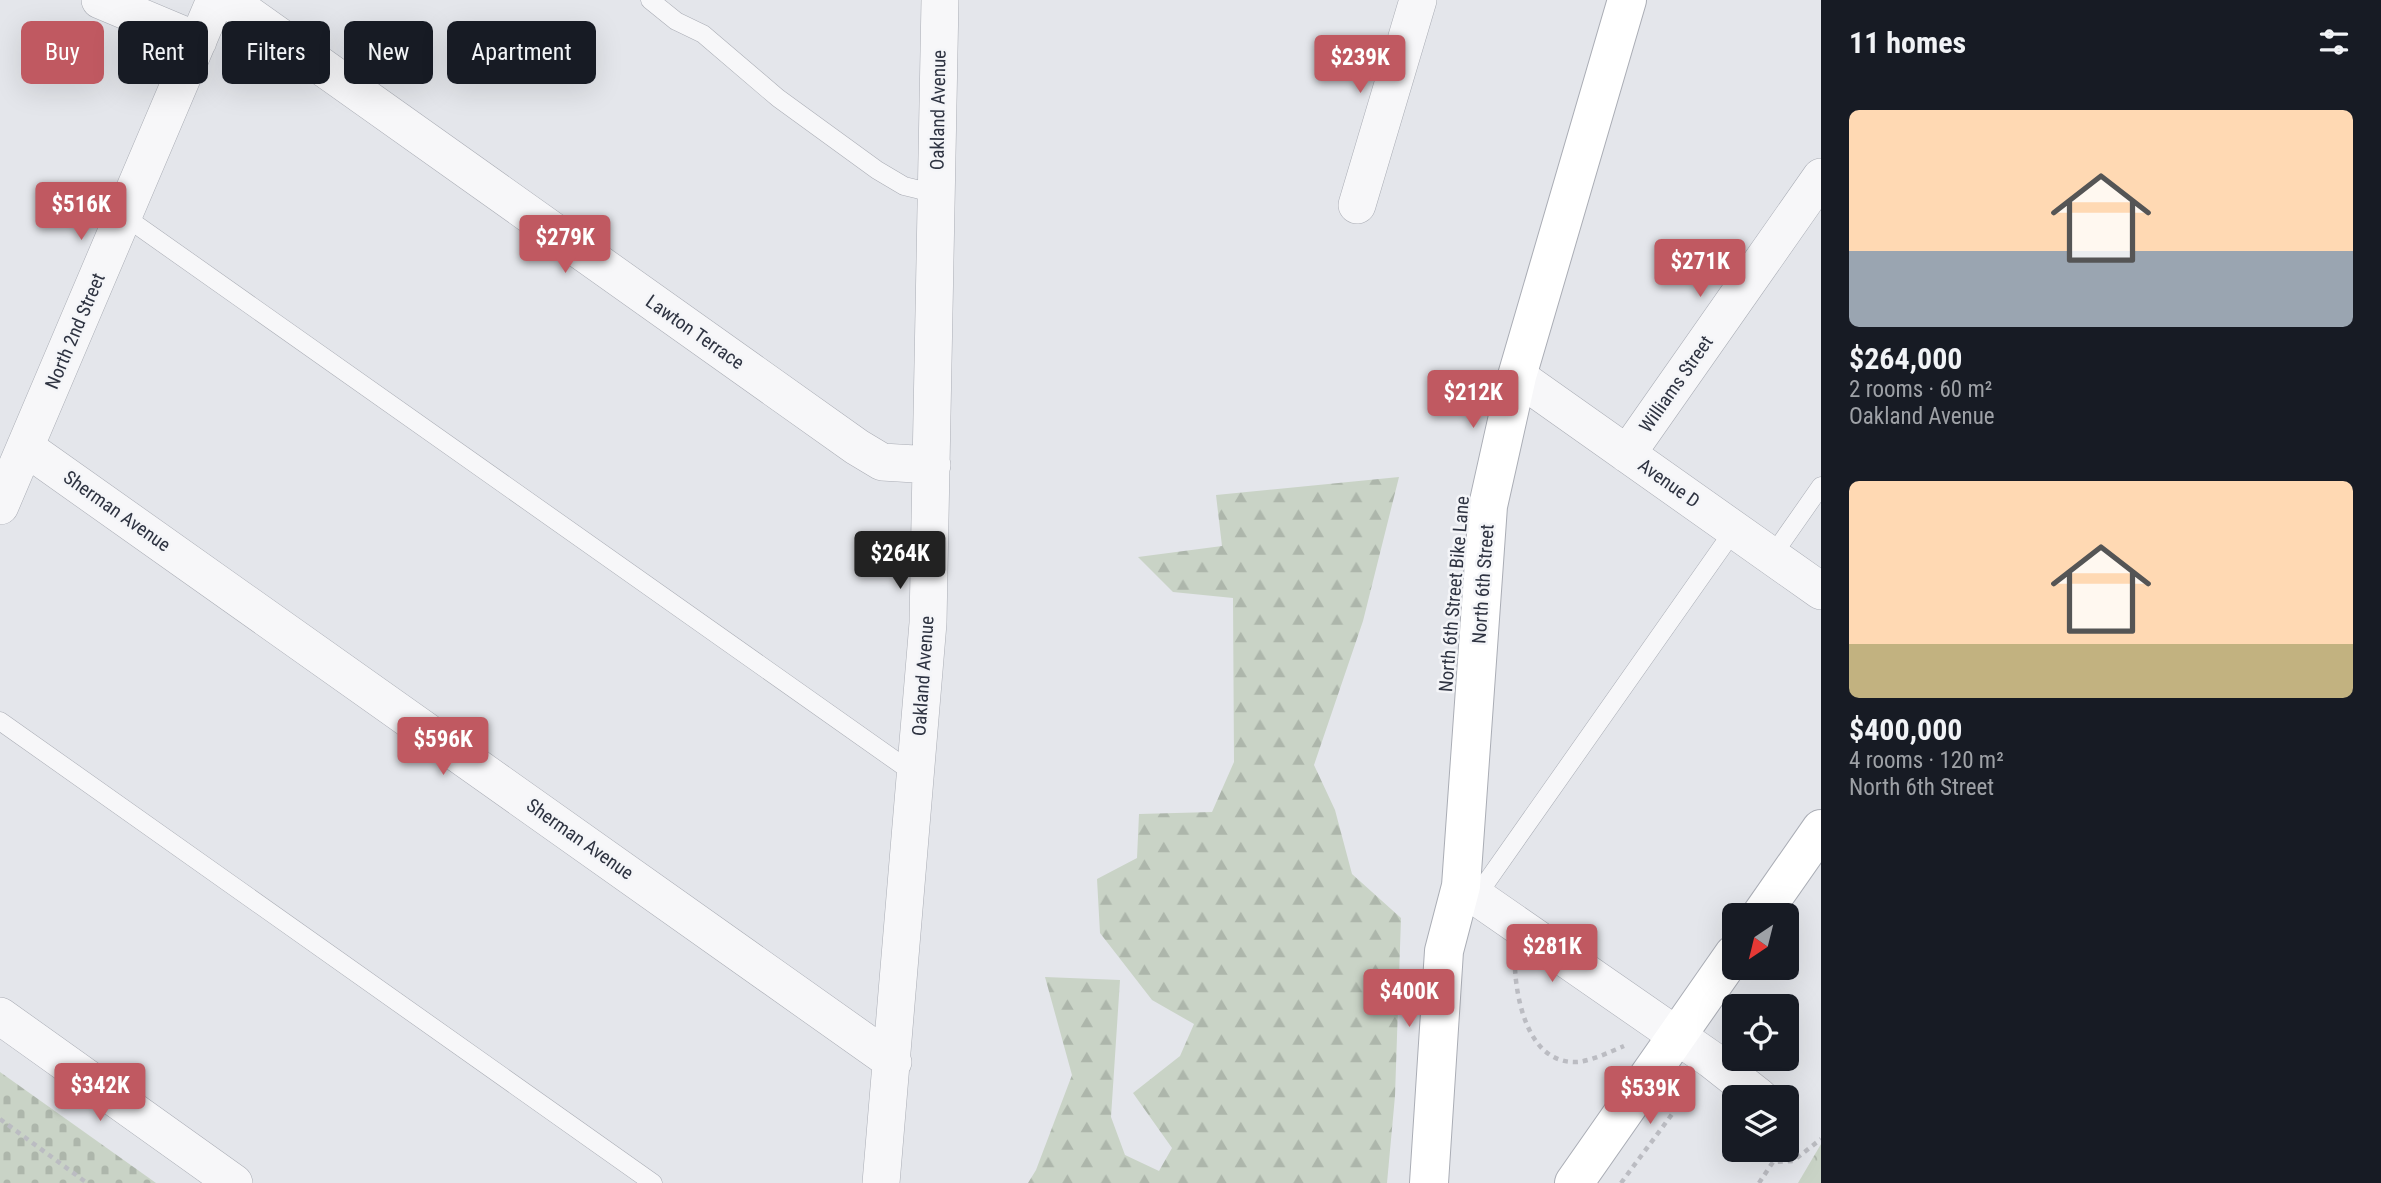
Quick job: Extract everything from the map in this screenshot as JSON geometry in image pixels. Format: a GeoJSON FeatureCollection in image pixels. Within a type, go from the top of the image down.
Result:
{"type":"FeatureCollection","features":[{"type":"Feature","properties":{"kind":"street"},"geometry":{"type":"LineString","coordinates":[[100,0],[150,21]]}},
{"type":"Feature","properties":{"kind":"street","name":"North 2nd Street"},"geometry":{"type":"LineString","coordinates":[[206,21],[215,0]]}},
{"type":"Feature","properties":{"kind":"street","name":"Lawton Terrace"},"geometry":{"type":"LineString","coordinates":[[228,0],[857,447],[882,462],[932,465]]}},
{"type":"Feature","properties":{"kind":"street","name":"Oakland Avenue"},"geometry":{"type":"LineString","coordinates":[[881,1183],[928,623],[940,0]]}},
{"type":"Feature","properties":{"kind":"street"},"geometry":{"type":"LineString","coordinates":[[1357,205],[1418,0]]}},
{"type":"Feature","properties":{"kind":"street","name":"North 6th Street"},"geometry":{"type":"LineString","coordinates":[[1429,1183],[1444,951],[1469,891],[1488,506],[1517,376],[1627,0]]}},
{"type":"Feature","properties":{"kind":"street","name":"North 2nd Street"},"geometry":{"type":"LineString","coordinates":[[0,506],[180,84]]}},
{"type":"Feature","properties":{"kind":"street","name":"Williams Street"},"geometry":{"type":"LineString","coordinates":[[1627,454],[1821,177]]}},
{"type":"Feature","properties":{"kind":"street","name":"Avenue D"},"geometry":{"type":"LineString","coordinates":[[1517,376],[1821,591]]}},
{"type":"Feature","properties":{"kind":"street","name":"Sherman Avenue"},"geometry":{"type":"LineString","coordinates":[[25,447],[893,1062]]}},
{"type":"Feature","properties":{"kind":"street"},"geometry":{"type":"LineString","coordinates":[[1769,903],[1821,829]]}},
{"type":"Feature","properties":{"kind":"street"},"geometry":{"type":"LineString","coordinates":[[1469,891],[1743,1085]]}},
{"type":"Feature","properties":{"kind":"street"},"geometry":{"type":"LineString","coordinates":[[1574,1183],[1722,971]]}},
{"type":"Feature","properties":{"kind":"street"},"geometry":{"type":"LineString","coordinates":[[0,1016],[234,1183]]}},
{"type":"Feature","properties":{"kind":"lane"},"geometry":{"type":"LineString","coordinates":[[650,0],[676,21],[703,34],[778,98],[877,170],[904,186],[937,194]]}},
{"type":"Feature","properties":{"kind":"lane"},"geometry":{"type":"LineString","coordinates":[[124,216],[916,775]]}},
{"type":"Feature","properties":{"kind":"lane"},"geometry":{"type":"LineString","coordinates":[[1772,556],[1821,486]]}},
{"type":"Feature","properties":{"kind":"lane"},"geometry":{"type":"LineString","coordinates":[[1469,891],[1734,530]]}},
{"type":"Feature","properties":{"kind":"lane"},"geometry":{"type":"LineString","coordinates":[[0,721],[653,1183]]}},
{"type":"Feature","properties":{"kind":"path"},"geometry":{"type":"LineString","coordinates":[[1515,969],[1517,996],[1525,1023],[1538,1042],[1551,1054],[1563,1060],[1578,1062],[1624,1046]]}},
{"type":"Feature","properties":{"kind":"path"},"geometry":{"type":"LineString","coordinates":[[1621,1183],[1695,1083]]}},
{"type":"Feature","properties":{"kind":"path"},"geometry":{"type":"LineString","coordinates":[[0,1119],[87,1183]]}},
{"type":"Feature","properties":{"kind":"path"},"geometry":{"type":"LineString","coordinates":[[1759,1183],[1773,1162],[1793,1161],[1821,1139]]}},
{"type":"Feature","properties":{"kind":"green space"},"geometry":{"type":"Polygon","coordinates":[[[1399,477],[1363,621],[1314,765],[1335,810],[1352,874],[1401,918],[1395,1096],[1387,1183],[1028,1183],[1036,1170],[1072,1075],[1045,977],[1120,980],[1111,1117],[1125,1155],[1159,1171],[1172,1148],[1133,1093],[1180,1056],[1194,1024],[1152,1000],[1100,933],[1097,879],[1137,858],[1139,814],[1212,812],[1234,762],[1233,598],[1173,592],[1138,557],[1222,546],[1216,495],[1399,477]]]}},
{"type":"Feature","properties":{"kind":"green space"},"geometry":{"type":"Polygon","coordinates":[[[0,1072],[156,1183],[0,1183],[0,1072]]]}},
{"type":"Feature","properties":{"kind":"green space"},"geometry":{"type":"Polygon","coordinates":[[[1821,1144],[1821,1183],[1798,1183],[1821,1144]]]}}]}
